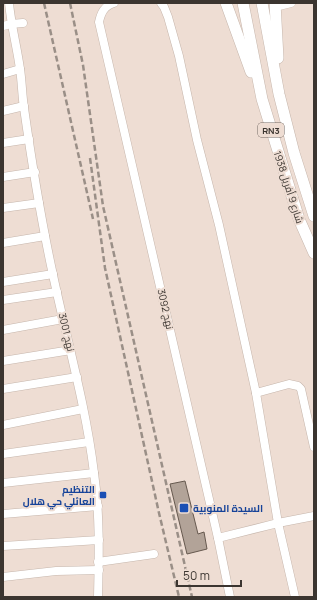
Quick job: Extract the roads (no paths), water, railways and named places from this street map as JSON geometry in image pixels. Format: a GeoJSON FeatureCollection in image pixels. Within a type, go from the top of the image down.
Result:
{"type":"FeatureCollection","features":[{"type":"Feature","properties":{"kind":"main road"},"geometry":{"type":"LineString","coordinates":[[226,3],[262,99]]}},
{"type":"Feature","properties":{"kind":"main road","name":"شارع 9 أفريل 1938"},"geometry":{"type":"LineString","coordinates":[[243,3],[262,99],[298,220],[314,253]]}},
{"type":"Feature","properties":{"kind":"main road","name":"شارع 9 أفريل 1938"},"geometry":{"type":"LineString","coordinates":[[262,3],[279,94],[294,153],[313,211]]}},
{"type":"Feature","properties":{"kind":"main road"},"geometry":{"type":"LineString","coordinates":[[275,5],[279,94]]}},
{"type":"Feature","properties":{"kind":"street","name":"نهج 3001"},"geometry":{"type":"LineString","coordinates":[[9,3],[7,25],[20,69],[24,106],[39,203],[53,274],[77,377],[94,473],[98,506],[98,597]]}},
{"type":"Feature","properties":{"kind":"street","name":"نهج 3092"},"geometry":{"type":"LineString","coordinates":[[114,3],[109,4],[104,10],[101,14],[99,22],[218,538],[230,597]]}},
{"type":"Feature","properties":{"kind":"street"},"geometry":{"type":"LineString","coordinates":[[160,3],[164,7],[168,17],[179,56],[197,140],[219,226],[256,393],[278,523],[295,597]]}},
{"type":"Feature","properties":{"kind":"street"},"geometry":{"type":"LineString","coordinates":[[275,5],[291,3]]}},
{"type":"Feature","properties":{"kind":"street"},"geometry":{"type":"LineString","coordinates":[[7,25],[23,23]]}},
{"type":"Feature","properties":{"kind":"street"},"geometry":{"type":"LineString","coordinates":[[3,74],[20,69]]}},
{"type":"Feature","properties":{"kind":"street"},"geometry":{"type":"LineString","coordinates":[[3,111],[24,106]]}},
{"type":"Feature","properties":{"kind":"street"},"geometry":{"type":"LineString","coordinates":[[3,143],[29,139]]}},
{"type":"Feature","properties":{"kind":"street"},"geometry":{"type":"LineString","coordinates":[[3,177],[34,172]]}},
{"type":"Feature","properties":{"kind":"street"},"geometry":{"type":"LineString","coordinates":[[3,208],[39,203]]}},
{"type":"Feature","properties":{"kind":"street"},"geometry":{"type":"LineString","coordinates":[[3,243],[45,236]]}},
{"type":"Feature","properties":{"kind":"street"},"geometry":{"type":"LineString","coordinates":[[3,282],[53,274]]}},
{"type":"Feature","properties":{"kind":"street"},"geometry":{"type":"LineString","coordinates":[[3,300],[57,292]]}},
{"type":"Feature","properties":{"kind":"street"},"geometry":{"type":"LineString","coordinates":[[3,330],[63,319]]}},
{"type":"Feature","properties":{"kind":"street"},"geometry":{"type":"LineString","coordinates":[[3,360],[71,350]]}},
{"type":"Feature","properties":{"kind":"street"},"geometry":{"type":"LineString","coordinates":[[3,389],[77,377]]}},
{"type":"Feature","properties":{"kind":"street"},"geometry":{"type":"LineString","coordinates":[[256,393],[289,384],[298,386],[301,389],[314,447]]}},
{"type":"Feature","properties":{"kind":"street"},"geometry":{"type":"LineString","coordinates":[[3,425],[83,409]]}},
{"type":"Feature","properties":{"kind":"street"},"geometry":{"type":"LineString","coordinates":[[3,454],[89,442]]}},
{"type":"Feature","properties":{"kind":"street"},"geometry":{"type":"LineString","coordinates":[[3,483],[94,473]]}},
{"type":"Feature","properties":{"kind":"street"},"geometry":{"type":"LineString","coordinates":[[3,514],[98,506]]}},
{"type":"Feature","properties":{"kind":"street"},"geometry":{"type":"LineString","coordinates":[[218,538],[278,523],[314,516]]}},
{"type":"Feature","properties":{"kind":"street"},"geometry":{"type":"LineString","coordinates":[[3,546],[99,540]]}},
{"type":"Feature","properties":{"kind":"street"},"geometry":{"type":"LineString","coordinates":[[3,577],[98,566],[154,554]]}},
{"type":"Feature","properties":{"kind":"railway"},"geometry":{"type":"LineString","coordinates":[[44,3],[93,219]]}},
{"type":"Feature","properties":{"kind":"railway"},"geometry":{"type":"LineString","coordinates":[[70,3],[83,65],[103,206],[192,597]]}},
{"type":"Feature","properties":{"kind":"railway"},"geometry":{"type":"LineString","coordinates":[[90,158],[105,268],[179,597]]}},
{"type":"Feature","properties":{"kind":"place","name":"التنظيم العائلي حي هلال"},"geometry":{"type":"Point","coordinates":[103,495]}},
{"type":"Feature","properties":{"kind":"place","name":"السيدة المنوبية"},"geometry":{"type":"Point","coordinates":[184,508]}}]}
